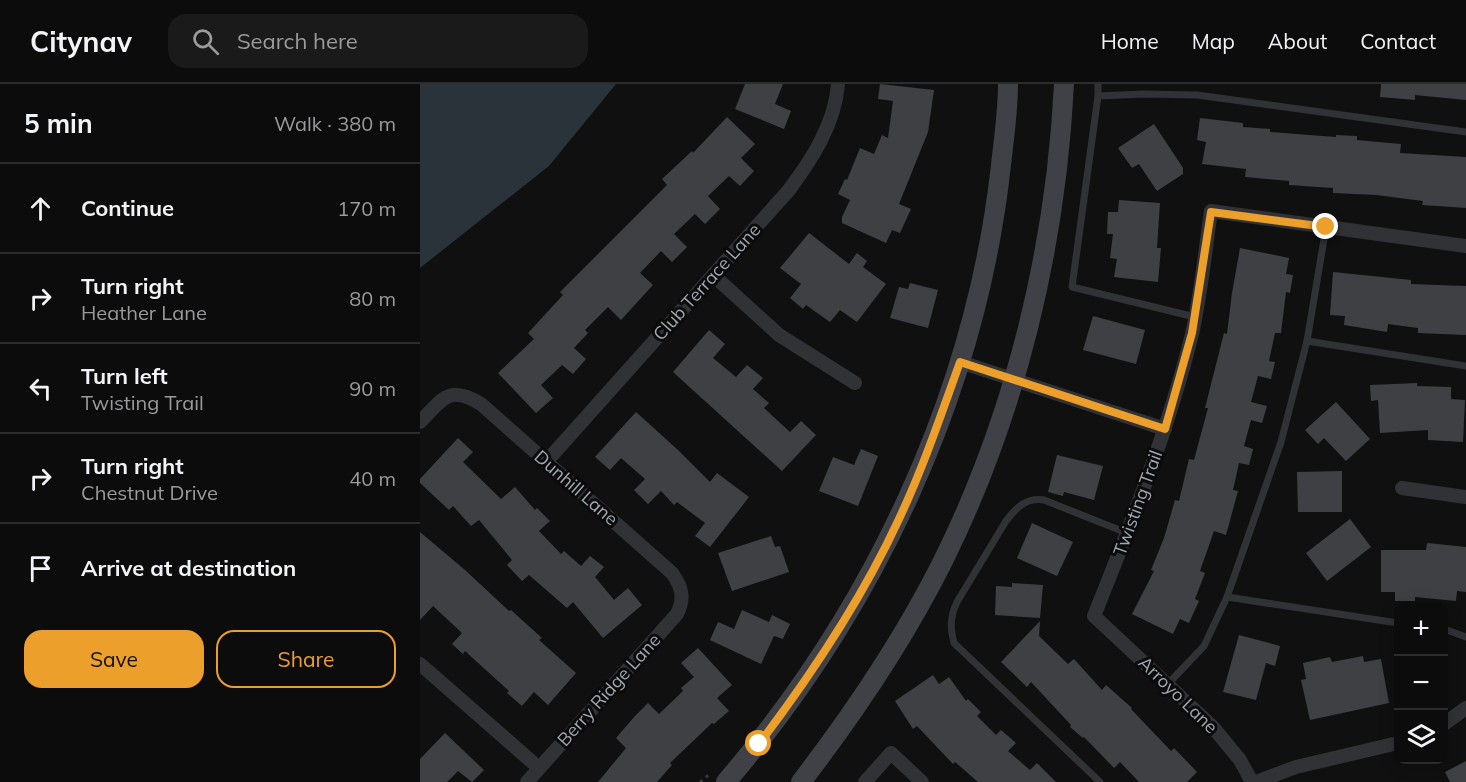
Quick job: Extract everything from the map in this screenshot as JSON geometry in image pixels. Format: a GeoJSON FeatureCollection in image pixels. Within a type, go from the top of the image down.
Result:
{"type":"FeatureCollection","features":[{"type":"Feature","properties":{"kind":"main road"},"geometry":{"type":"LineString","coordinates":[[720,776],[759,744],[796,695],[873,569],[898,521],[919,473],[960,362],[981,287],[992,236],[1002,163],[1008,84]]}},
{"type":"Feature","properties":{"kind":"main road"},"geometry":{"type":"LineString","coordinates":[[801,782],[854,711],[923,599],[944,559],[984,467],[1014,380],[1032,311],[1044,249],[1059,142],[1064,84]]}},
{"type":"Feature","properties":{"kind":"street","name":"Club Terrace Lane"},"geometry":{"type":"LineString","coordinates":[[546,462],[789,190],[813,158],[837,104],[838,84]]}},
{"type":"Feature","properties":{"kind":"street","name":"Twisting Trail"},"geometry":{"type":"LineString","coordinates":[[1094,616],[1165,429],[1192,333],[1211,212],[1326,227]]}},
{"type":"Feature","properties":{"kind":"street"},"geometry":{"type":"LineString","coordinates":[[1326,227],[1466,246]]}},
{"type":"Feature","properties":{"kind":"street"},"geometry":{"type":"LineString","coordinates":[[713,275],[779,334],[855,383]]}},
{"type":"Feature","properties":{"kind":"street"},"geometry":{"type":"LineString","coordinates":[[960,362],[1165,429]]}},
{"type":"Feature","properties":{"kind":"street","name":"Dunhill Lane"},"geometry":{"type":"LineString","coordinates":[[420,422],[449,395],[458,394],[481,404],[672,573],[683,593]]}},
{"type":"Feature","properties":{"kind":"street"},"geometry":{"type":"LineString","coordinates":[[1402,488],[1466,497]]}},
{"type":"Feature","properties":{"kind":"street","name":"Berry Ridge Lane"},"geometry":{"type":"LineString","coordinates":[[527,782],[677,614],[681,607],[683,593]]}},
{"type":"Feature","properties":{"kind":"street","name":"Arroyo Lane"},"geometry":{"type":"LineString","coordinates":[[1094,616],[1212,726],[1240,760],[1254,782]]}},
{"type":"Feature","properties":{"kind":"street"},"geometry":{"type":"LineString","coordinates":[[420,664],[539,768]]}},
{"type":"Feature","properties":{"kind":"street"},"geometry":{"type":"LineString","coordinates":[[1448,721],[1466,708]]}},
{"type":"Feature","properties":{"kind":"street"},"geometry":{"type":"LineString","coordinates":[[1254,782],[1296,767],[1394,744]]}},
{"type":"Feature","properties":{"kind":"street"},"geometry":{"type":"LineString","coordinates":[[865,782],[891,753],[922,782]]}},
{"type":"Feature","properties":{"kind":"lane"},"geometry":{"type":"LineString","coordinates":[[1098,84],[1072,287],[1195,317]]}},
{"type":"Feature","properties":{"kind":"lane"},"geometry":{"type":"LineString","coordinates":[[1098,96],[1197,95],[1466,132]]}},
{"type":"Feature","properties":{"kind":"lane"},"geometry":{"type":"LineString","coordinates":[[1168,684],[1204,646],[1227,597],[1281,442],[1307,341],[1326,227]]}},
{"type":"Feature","properties":{"kind":"lane"},"geometry":{"type":"LineString","coordinates":[[1307,341],[1466,366]]}},
{"type":"Feature","properties":{"kind":"lane"},"geometry":{"type":"LineString","coordinates":[[1100,782],[954,643],[950,626],[957,602],[1006,521],[1024,502],[1037,498],[1044,500],[1126,533]]}},
{"type":"Feature","properties":{"kind":"lane"},"geometry":{"type":"LineString","coordinates":[[1227,597],[1394,621]]}},
{"type":"Feature","properties":{"kind":"lane"},"geometry":{"type":"LineString","coordinates":[[1448,631],[1466,637]]}},
{"type":"Feature","properties":{"kind":"path"},"geometry":{"type":"LineString","coordinates":[[700,782],[720,776]]}},
{"type":"Feature","properties":{"kind":"shaded area"},"geometry":{"type":"Polygon","coordinates":[[[420,84],[616,84],[549,166],[420,268],[420,84]]]}},
{"type":"Feature","properties":{"kind":"building"},"geometry":{"type":"Polygon","coordinates":[[[745,84],[783,84],[775,104],[791,111],[784,129],[735,109],[745,84]]]}},
{"type":"Feature","properties":{"kind":"building"},"geometry":{"type":"Polygon","coordinates":[[[880,84],[934,90],[928,132],[899,204],[911,209],[900,233],[892,230],[886,243],[842,223],[842,217],[850,200],[838,194],[845,179],[847,180],[860,148],[874,154],[882,135],[888,138],[893,101],[878,99],[880,84]]]}},
{"type":"Feature","properties":{"kind":"building"},"geometry":{"type":"Polygon","coordinates":[[[1381,84],[1466,84],[1466,100],[1415,95],[1415,100],[1380,97],[1381,84]]]}},
{"type":"Feature","properties":{"kind":"building"},"geometry":{"type":"Polygon","coordinates":[[[727,117],[755,144],[741,158],[754,171],[740,186],[729,176],[708,196],[720,209],[705,224],[695,214],[674,234],[687,247],[672,262],[661,251],[640,273],[653,285],[621,320],[608,307],[585,330],[588,333],[574,348],[586,359],[573,374],[562,365],[541,385],[553,398],[536,413],[498,373],[534,339],[528,333],[563,295],[560,292],[667,185],[662,179],[692,151],[693,153],[727,117]]]}},
{"type":"Feature","properties":{"kind":"building"},"geometry":{"type":"Polygon","coordinates":[[[1200,118],[1243,123],[1243,127],[1270,129],[1270,132],[1336,137],[1336,135],[1357,136],[1357,140],[1401,144],[1400,153],[1466,157],[1466,208],[1422,205],[1423,201],[1376,195],[1333,193],[1333,188],[1289,185],[1289,181],[1245,177],[1246,169],[1202,164],[1206,142],[1197,140],[1200,118]]]}},
{"type":"Feature","properties":{"kind":"building"},"geometry":{"type":"Polygon","coordinates":[[[1154,124],[1183,168],[1183,174],[1157,191],[1139,164],[1132,168],[1118,148],[1154,124]]]}},
{"type":"Feature","properties":{"kind":"building"},"geometry":{"type":"Polygon","coordinates":[[[1119,200],[1160,203],[1157,248],[1161,248],[1158,282],[1114,277],[1117,259],[1110,258],[1113,234],[1107,234],[1108,212],[1118,212],[1119,200]]]}},
{"type":"Feature","properties":{"kind":"building"},"geometry":{"type":"Polygon","coordinates":[[[809,233],[849,264],[857,253],[867,261],[863,267],[886,284],[857,322],[840,310],[830,322],[806,305],[803,309],[790,298],[801,284],[780,268],[809,233]]]}},
{"type":"Feature","properties":{"kind":"building"},"geometry":{"type":"Polygon","coordinates":[[[1240,248],[1289,258],[1286,274],[1293,275],[1290,293],[1286,292],[1281,333],[1275,333],[1269,361],[1275,362],[1271,379],[1258,376],[1251,402],[1267,406],[1262,423],[1251,420],[1244,446],[1253,449],[1249,465],[1239,463],[1233,490],[1238,491],[1226,535],[1214,531],[1200,571],[1205,573],[1195,599],[1199,601],[1189,623],[1180,619],[1173,634],[1132,614],[1154,571],[1151,570],[1164,538],[1175,500],[1179,501],[1189,459],[1194,460],[1224,333],[1227,334],[1240,248]]]}},
{"type":"Feature","properties":{"kind":"building"},"geometry":{"type":"Polygon","coordinates":[[[1333,272],[1411,280],[1411,284],[1466,286],[1466,335],[1418,333],[1418,328],[1388,324],[1387,332],[1344,325],[1345,316],[1330,315],[1333,272]]]}},
{"type":"Feature","properties":{"kind":"building"},"geometry":{"type":"Polygon","coordinates":[[[910,283],[938,290],[928,328],[890,318],[899,287],[908,289],[910,283]]]}},
{"type":"Feature","properties":{"kind":"building"},"geometry":{"type":"Polygon","coordinates":[[[1093,316],[1145,330],[1136,364],[1083,350],[1093,316]]]}},
{"type":"Feature","properties":{"kind":"building"},"geometry":{"type":"Polygon","coordinates":[[[709,330],[725,344],[713,358],[736,377],[747,365],[763,378],[753,389],[769,403],[764,408],[790,432],[801,421],[816,435],[782,471],[673,372],[709,330]]]}},
{"type":"Feature","properties":{"kind":"building"},"geometry":{"type":"Polygon","coordinates":[[[1417,383],[1417,386],[1451,387],[1451,399],[1465,400],[1463,442],[1428,440],[1428,430],[1380,433],[1378,400],[1371,401],[1370,385],[1417,383]]]}},
{"type":"Feature","properties":{"kind":"building"},"geometry":{"type":"Polygon","coordinates":[[[1336,402],[1370,439],[1346,461],[1324,438],[1318,444],[1305,430],[1336,402]]]}},
{"type":"Feature","properties":{"kind":"building"},"geometry":{"type":"Polygon","coordinates":[[[636,412],[710,482],[717,473],[749,497],[710,547],[695,536],[705,523],[677,502],[674,505],[661,491],[648,504],[634,490],[645,479],[621,458],[610,470],[595,457],[636,412]]]}},
{"type":"Feature","properties":{"kind":"building"},"geometry":{"type":"Polygon","coordinates":[[[458,438],[473,452],[463,462],[501,499],[515,487],[535,510],[537,508],[550,521],[539,531],[561,554],[564,551],[581,566],[590,556],[604,567],[595,577],[614,600],[628,588],[642,605],[603,638],[573,602],[567,608],[529,575],[522,581],[507,565],[512,560],[479,520],[471,526],[453,506],[449,510],[420,483],[420,479],[458,438]]]}},
{"type":"Feature","properties":{"kind":"building"},"geometry":{"type":"Polygon","coordinates":[[[861,449],[878,456],[858,506],[819,491],[833,457],[854,465],[861,449]]]}},
{"type":"Feature","properties":{"kind":"building"},"geometry":{"type":"Polygon","coordinates":[[[1057,455],[1103,466],[1094,500],[1064,492],[1063,496],[1048,492],[1057,455]]]}},
{"type":"Feature","properties":{"kind":"building"},"geometry":{"type":"Polygon","coordinates":[[[1342,471],[1342,512],[1298,512],[1297,472],[1342,471]]]}},
{"type":"Feature","properties":{"kind":"building"},"geometry":{"type":"Polygon","coordinates":[[[1350,519],[1371,547],[1327,581],[1306,553],[1350,519]]]}},
{"type":"Feature","properties":{"kind":"building"},"geometry":{"type":"Polygon","coordinates":[[[1032,523],[1073,542],[1057,576],[1017,558],[1032,523]]]}},
{"type":"Feature","properties":{"kind":"building"},"geometry":{"type":"Polygon","coordinates":[[[420,532],[542,638],[539,640],[576,673],[548,705],[534,692],[522,706],[465,651],[463,654],[452,644],[462,633],[433,606],[420,620],[420,532]]]}},
{"type":"Feature","properties":{"kind":"building"},"geometry":{"type":"Polygon","coordinates":[[[771,536],[775,547],[780,546],[789,572],[732,591],[718,553],[771,536]]]}},
{"type":"Feature","properties":{"kind":"building"},"geometry":{"type":"Polygon","coordinates":[[[1427,543],[1466,547],[1466,592],[1457,591],[1456,601],[1415,597],[1415,601],[1395,601],[1395,592],[1381,592],[1381,550],[1426,550],[1427,543]]]}},
{"type":"Feature","properties":{"kind":"building"},"geometry":{"type":"Polygon","coordinates":[[[1012,583],[1043,585],[1040,618],[995,615],[996,586],[1012,587],[1012,583]]]}},
{"type":"Feature","properties":{"kind":"building"},"geometry":{"type":"Polygon","coordinates":[[[742,610],[769,622],[772,615],[790,624],[783,639],[774,636],[761,664],[710,640],[718,622],[734,629],[742,610]]]}},
{"type":"Feature","properties":{"kind":"building"},"geometry":{"type":"Polygon","coordinates":[[[1040,621],[1039,636],[1068,664],[1074,659],[1102,690],[1106,685],[1132,708],[1171,751],[1174,748],[1197,772],[1187,782],[1139,782],[1120,762],[1114,768],[1084,737],[1070,727],[1071,725],[1031,682],[1027,687],[1001,662],[1040,621]]]}},
{"type":"Feature","properties":{"kind":"building"},"geometry":{"type":"Polygon","coordinates":[[[1239,635],[1280,646],[1275,666],[1266,663],[1256,700],[1223,692],[1239,635]]]}},
{"type":"Feature","properties":{"kind":"building"},"geometry":{"type":"Polygon","coordinates":[[[698,648],[732,685],[717,698],[729,711],[714,724],[712,723],[670,763],[672,765],[657,782],[598,782],[626,748],[616,738],[635,716],[648,703],[659,714],[683,691],[681,688],[694,677],[681,663],[698,648]]]}},
{"type":"Feature","properties":{"kind":"building"},"geometry":{"type":"Polygon","coordinates":[[[1363,656],[1364,662],[1381,659],[1389,703],[1310,720],[1301,680],[1306,679],[1303,663],[1330,657],[1332,662],[1363,656]]]}},
{"type":"Feature","properties":{"kind":"building"},"geometry":{"type":"Polygon","coordinates":[[[933,675],[939,684],[949,677],[966,701],[968,699],[981,712],[977,716],[996,735],[1001,730],[1016,743],[1008,751],[1030,770],[1037,763],[1056,782],[978,782],[955,762],[953,764],[917,726],[913,729],[895,701],[933,675]]]}},
{"type":"Feature","properties":{"kind":"building"},"geometry":{"type":"Polygon","coordinates":[[[445,733],[484,770],[472,782],[458,771],[447,782],[420,782],[420,759],[445,733]]]}},
{"type":"Feature","properties":{"kind":"building"},"geometry":{"type":"Polygon","coordinates":[[[1466,761],[1466,782],[1450,782],[1445,772],[1466,761]]]}},
{"type":"Feature","properties":{"kind":"route"},"geometry":{"type":"LineString","coordinates":[[759,744],[796,695],[873,569],[898,521],[919,473],[960,362],[1165,429],[1192,333],[1211,212],[1326,227]]}}]}
